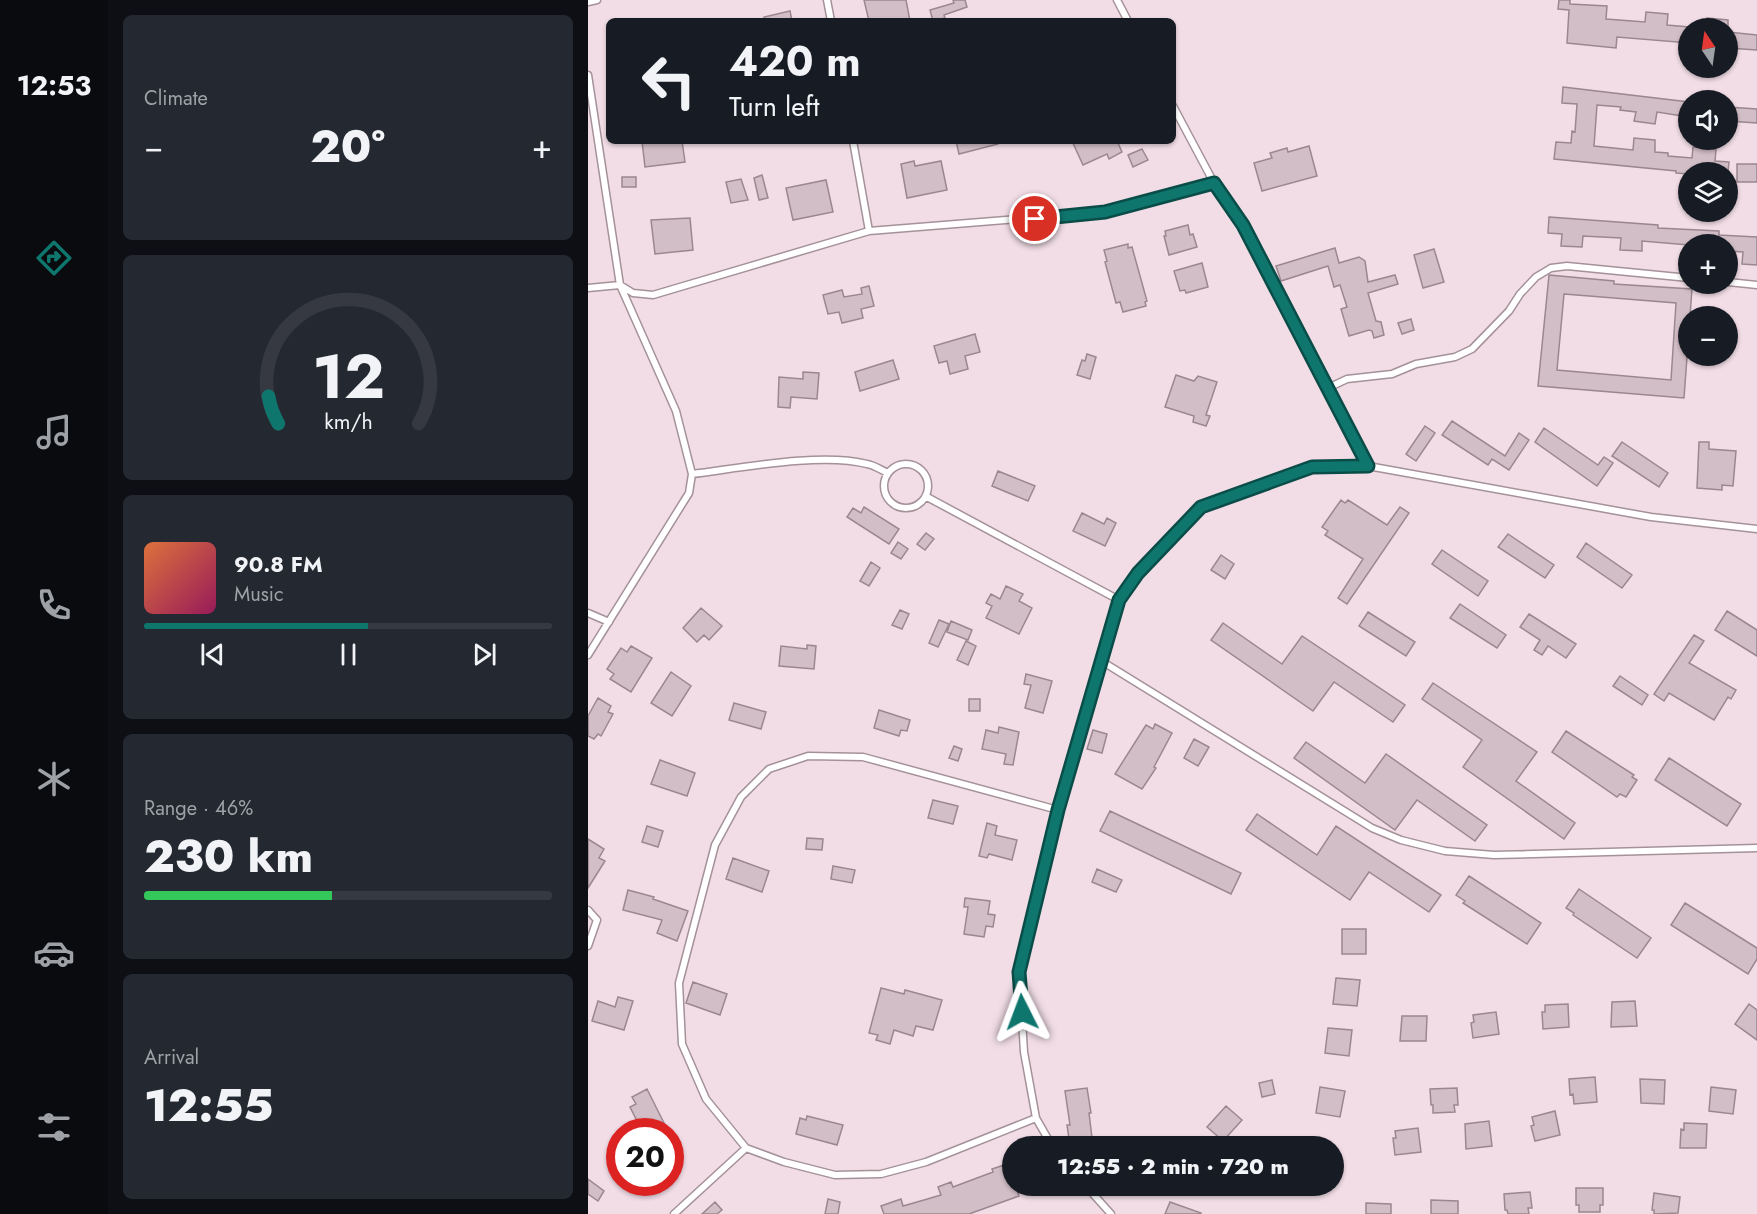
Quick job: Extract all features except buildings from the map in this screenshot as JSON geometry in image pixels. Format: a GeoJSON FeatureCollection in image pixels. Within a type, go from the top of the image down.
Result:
{"type":"FeatureCollection","features":[{"type":"Feature","properties":{"kind":"lane"},"geometry":{"type":"LineString","coordinates":[[588,2],[597,0]]}},
{"type":"Feature","properties":{"kind":"lane"},"geometry":{"type":"LineString","coordinates":[[827,0],[830,18]]}},
{"type":"Feature","properties":{"kind":"lane"},"geometry":{"type":"LineString","coordinates":[[1117,0],[1126,18]]}},
{"type":"Feature","properties":{"kind":"lane"},"geometry":{"type":"LineString","coordinates":[[588,75],[620,285],[676,411],[692,474],[689,493],[588,655]]}},
{"type":"Feature","properties":{"kind":"lane"},"geometry":{"type":"LineString","coordinates":[[1176,112],[1214,183],[1243,225],[1368,466]]}},
{"type":"Feature","properties":{"kind":"lane"},"geometry":{"type":"LineString","coordinates":[[854,144],[869,231]]}},
{"type":"Feature","properties":{"kind":"lane"},"geometry":{"type":"LineString","coordinates":[[588,288],[620,285],[633,293],[653,295],[869,231],[1105,212],[1214,183]]}},
{"type":"Feature","properties":{"kind":"lane"},"geometry":{"type":"LineString","coordinates":[[1328,388],[1347,380],[1392,374],[1416,364],[1455,357],[1472,349],[1509,311],[1520,294],[1536,277],[1551,267],[1567,266],[1678,277]]}},
{"type":"Feature","properties":{"kind":"lane"},"geometry":{"type":"LineString","coordinates":[[1738,283],[1757,285]]}},
{"type":"Feature","properties":{"kind":"lane"},"geometry":{"type":"LineString","coordinates":[[692,474],[800,461],[837,460],[867,464],[888,473]]}},
{"type":"Feature","properties":{"kind":"lane"},"geometry":{"type":"LineString","coordinates":[[912,464],[924,471],[929,483],[927,496],[918,506],[906,509],[894,505],[886,496],[884,484],[888,473],[899,465],[912,464]]}},
{"type":"Feature","properties":{"kind":"lane"},"geometry":{"type":"LineString","coordinates":[[1046,1136],[1036,1118],[1024,1052],[1019,972],[1058,810],[1103,662],[1119,600],[1138,573],[1201,507],[1312,467],[1368,466],[1651,517],[1757,530]]}},
{"type":"Feature","properties":{"kind":"lane"},"geometry":{"type":"LineString","coordinates":[[927,496],[1119,600]]}},
{"type":"Feature","properties":{"kind":"lane"},"geometry":{"type":"LineString","coordinates":[[588,613],[609,622]]}},
{"type":"Feature","properties":{"kind":"lane"},"geometry":{"type":"LineString","coordinates":[[1103,662],[1372,828],[1401,840],[1445,851],[1494,855],[1757,848]]}},
{"type":"Feature","properties":{"kind":"lane"},"geometry":{"type":"LineString","coordinates":[[1036,1118],[926,1162],[881,1174],[835,1175],[784,1162],[746,1148],[706,1099],[682,1044],[679,983],[715,845],[741,797],[769,769],[808,756],[863,757],[1058,810]]}},
{"type":"Feature","properties":{"kind":"lane"},"geometry":{"type":"LineString","coordinates":[[588,910],[597,920],[588,946]]}},
{"type":"Feature","properties":{"kind":"lane"},"geometry":{"type":"LineString","coordinates":[[674,1214],[746,1148]]}},
{"type":"Feature","properties":{"kind":"lane"},"geometry":{"type":"LineString","coordinates":[[1095,1196],[1111,1214]]}},
{"type":"Feature","properties":{"kind":"route"},"geometry":{"type":"LineString","coordinates":[[1022,1012],[1019,972],[1058,810],[1103,662],[1119,600],[1138,573],[1201,507],[1312,467],[1368,466],[1243,225],[1214,183],[1105,212],[1035,219]]}}]}
